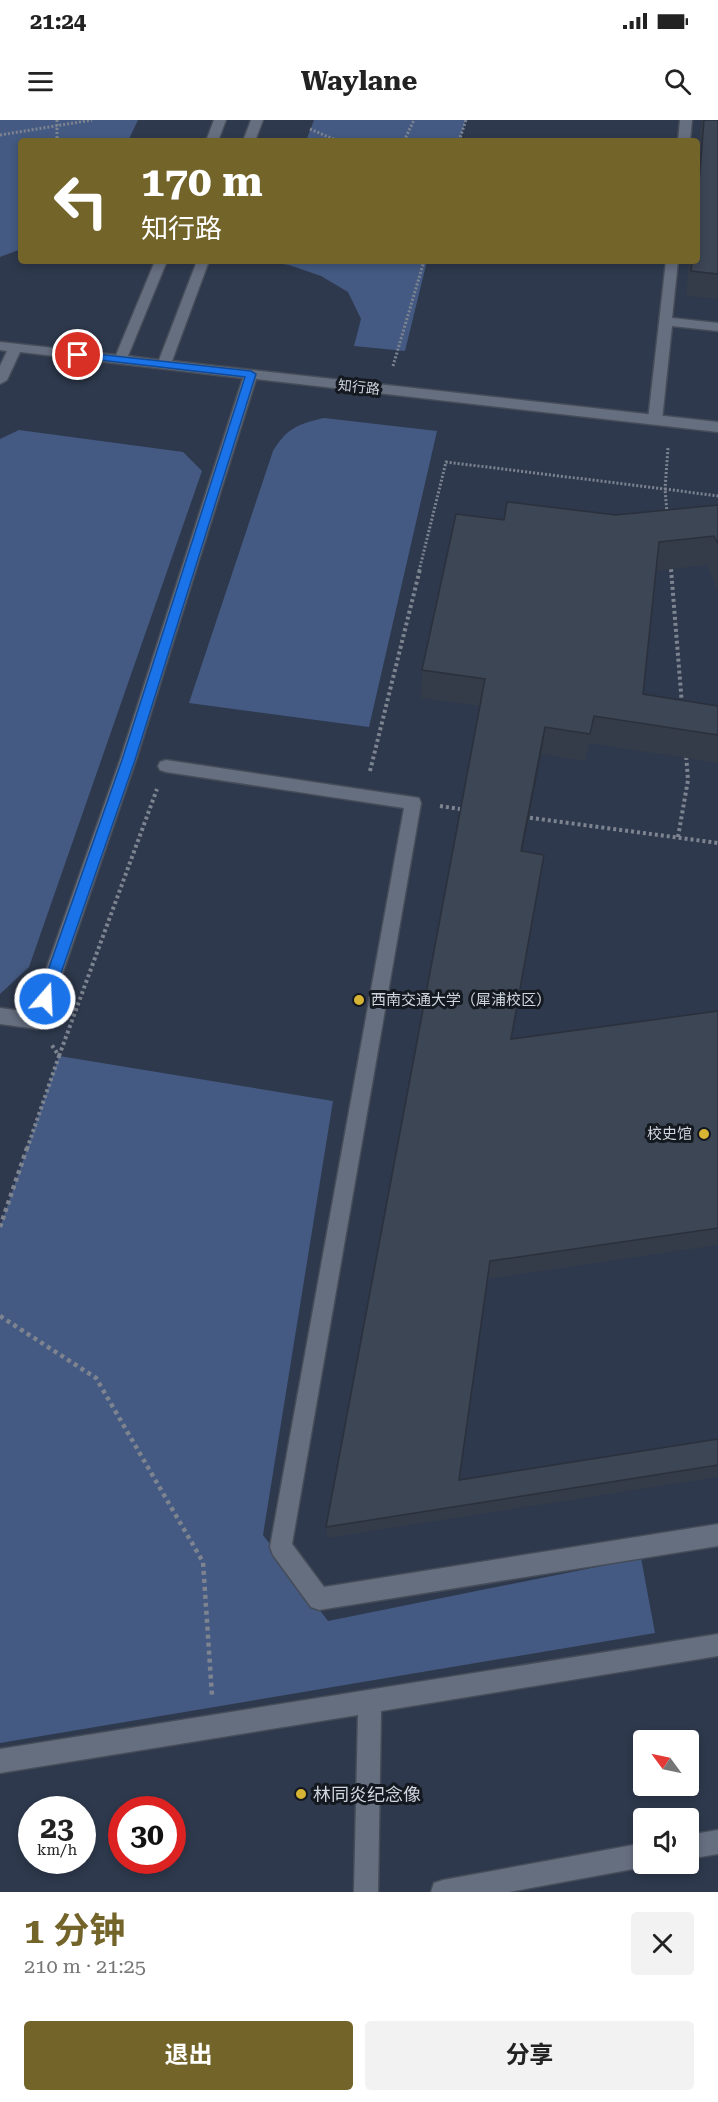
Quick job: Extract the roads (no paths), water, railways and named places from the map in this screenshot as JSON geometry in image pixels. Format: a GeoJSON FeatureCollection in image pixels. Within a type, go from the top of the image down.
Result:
{"type":"FeatureCollection","features":[{"type":"Feature","properties":{"kind":"street"},"geometry":{"type":"LineString","coordinates":[[213,138],[220,120]]}},
{"type":"Feature","properties":{"kind":"street"},"geometry":{"type":"LineString","coordinates":[[250,138],[257,120]]}},
{"type":"Feature","properties":{"kind":"street"},"geometry":{"type":"LineString","coordinates":[[684,138],[686,120]]}},
{"type":"Feature","properties":{"kind":"street"},"geometry":{"type":"LineString","coordinates":[[120,360],[160,264]]}},
{"type":"Feature","properties":{"kind":"street"},"geometry":{"type":"LineString","coordinates":[[164,364],[202,264]]}},
{"type":"Feature","properties":{"kind":"street"},"geometry":{"type":"LineString","coordinates":[[662,421],[666,321],[672,264]]}},
{"type":"Feature","properties":{"kind":"street"},"geometry":{"type":"LineString","coordinates":[[666,321],[718,327]]}},
{"type":"Feature","properties":{"kind":"street","name":"知行路"},"geometry":{"type":"LineString","coordinates":[[0,346],[718,427]]}},
{"type":"Feature","properties":{"kind":"street"},"geometry":{"type":"LineString","coordinates":[[0,380],[15,348]]}},
{"type":"Feature","properties":{"kind":"street"},"geometry":{"type":"LineString","coordinates":[[0,1016],[37,1021],[128,760],[251,374]]}},
{"type":"Feature","properties":{"kind":"street"},"geometry":{"type":"LineString","coordinates":[[166,766],[413,803],[281,1547],[319,1599],[718,1535]]}},
{"type":"Feature","properties":{"kind":"street"},"geometry":{"type":"LineString","coordinates":[[0,1761],[718,1645]]}},
{"type":"Feature","properties":{"kind":"street"},"geometry":{"type":"LineString","coordinates":[[366,1892],[370,1701]]}},
{"type":"Feature","properties":{"kind":"street"},"geometry":{"type":"LineString","coordinates":[[699,1845],[718,1842]]}},
{"type":"Feature","properties":{"kind":"street"},"geometry":{"type":"LineString","coordinates":[[443,1892],[521,1885],[633,1858]]}},
{"type":"Feature","properties":{"kind":"place","name":"西南交通大学（犀浦校区）"},"geometry":{"type":"Point","coordinates":[359,1000]}},
{"type":"Feature","properties":{"kind":"place","name":"校史馆"},"geometry":{"type":"Point","coordinates":[704,1134]}},
{"type":"Feature","properties":{"kind":"place","name":"林同炎纪念像"},"geometry":{"type":"Point","coordinates":[301,1794]}}]}
